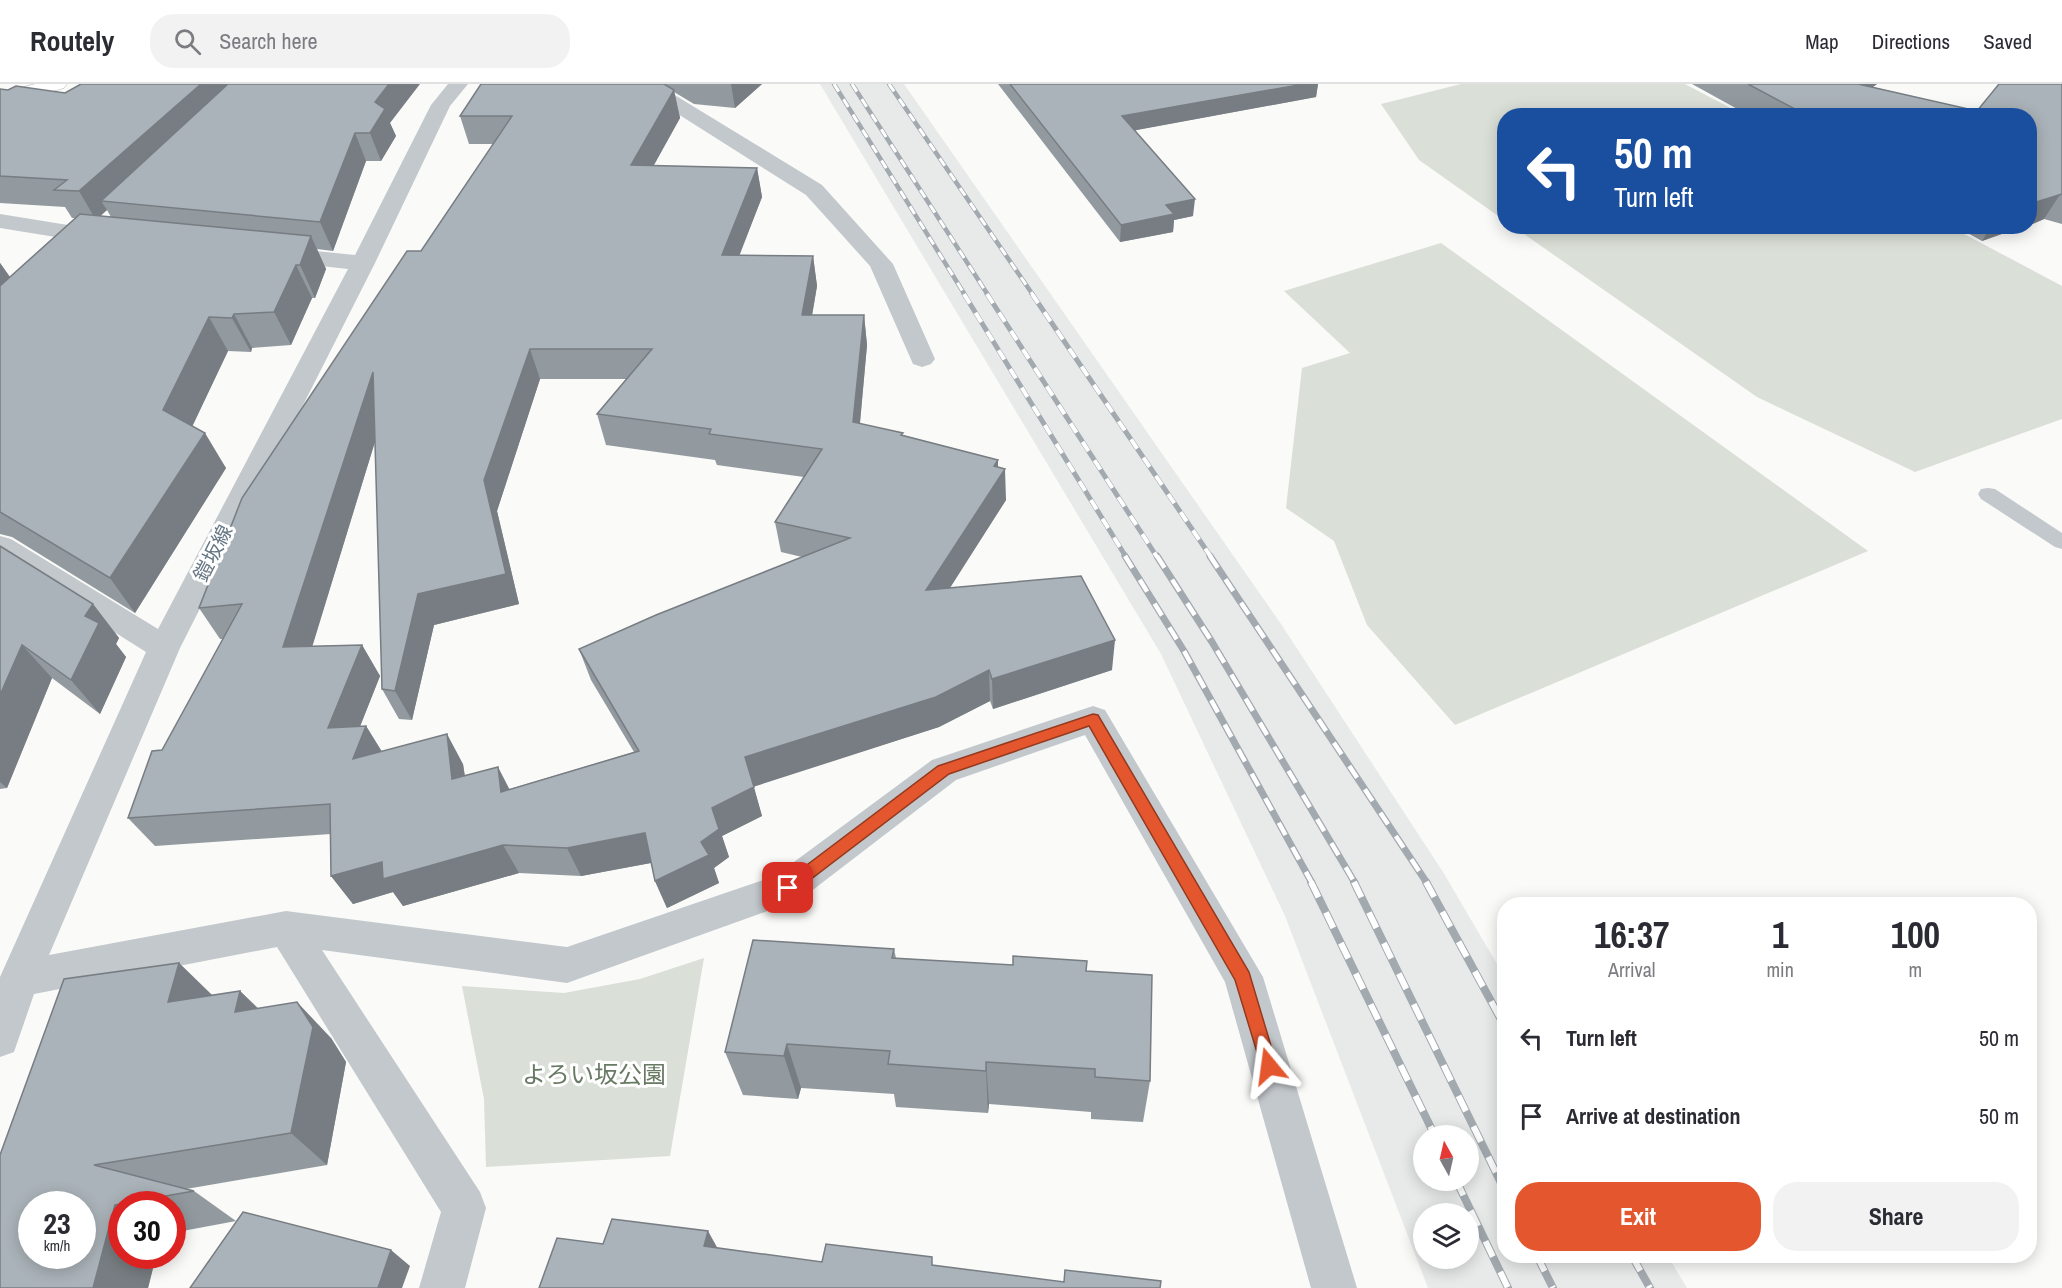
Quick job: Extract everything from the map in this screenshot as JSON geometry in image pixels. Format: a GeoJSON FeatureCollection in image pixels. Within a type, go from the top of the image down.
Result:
{"type":"FeatureCollection","features":[{"type":"Feature","properties":{"kind":"highway"},"geometry":{"type":"LineString","coordinates":[[0,100],[64,89]]}},
{"type":"Feature","properties":{"kind":"street","name":"鎧坂線"},"geometry":{"type":"LineString","coordinates":[[0,1038],[20,979],[164,648],[363,262],[441,105],[458,84]]}},
{"type":"Feature","properties":{"kind":"street"},"geometry":{"type":"LineString","coordinates":[[613,84],[666,98],[814,190],[882,264],[922,359]]}},
{"type":"Feature","properties":{"kind":"street"},"geometry":{"type":"LineString","coordinates":[[0,111],[64,89]]}},
{"type":"Feature","properties":{"kind":"street"},"geometry":{"type":"LineString","coordinates":[[0,221],[128,240]]}},
{"type":"Feature","properties":{"kind":"street"},"geometry":{"type":"LineString","coordinates":[[257,252],[363,262]]}},
{"type":"Feature","properties":{"kind":"street"},"geometry":{"type":"LineString","coordinates":[[0,546],[164,648]]}},
{"type":"Feature","properties":{"kind":"street"},"geometry":{"type":"LineString","coordinates":[[20,979],[286,928],[567,964],[788,888],[944,770],[1093,719],[1243,977],[1334,1288]]}},
{"type":"Feature","properties":{"kind":"street"},"geometry":{"type":"LineString","coordinates":[[286,928],[464,1208],[442,1288]]}},
{"type":"Feature","properties":{"kind":"lane"},"geometry":{"type":"LineString","coordinates":[[1988,494],[2062,542]]}},
{"type":"Feature","properties":{"kind":"shaded area"},"geometry":{"type":"Polygon","coordinates":[[[820,84],[904,84],[1281,624],[1443,872],[1497,964],[1497,1263],[1672,1263],[1687,1288],[1428,1288],[1421,1269],[1479,1269],[1479,1203],[1413,1203],[1413,1249],[1285,916],[1161,654],[820,84]]]}},
{"type":"Feature","properties":{"kind":"green space"},"geometry":{"type":"Polygon","coordinates":[[[1461,84],[1685,84],[1731,108],[1497,108],[1497,215],[1419,160],[1381,104],[1461,84]]]}},
{"type":"Feature","properties":{"kind":"green space"},"geometry":{"type":"Polygon","coordinates":[[[1524,234],[1964,234],[2062,286],[2062,419],[1915,472],[1757,397],[1524,234]]]}},
{"type":"Feature","properties":{"kind":"green space"},"geometry":{"type":"Polygon","coordinates":[[[1441,243],[1868,551],[1455,725],[1367,625],[1334,541],[1286,508],[1302,368],[1350,353],[1284,291],[1441,243]]]}},
{"type":"Feature","properties":{"kind":"green space","name":"よろい坂公園"},"geometry":{"type":"Polygon","coordinates":[[[704,958],[670,1156],[486,1167],[484,1099],[462,986],[564,993],[640,979],[704,958]]]}},
{"type":"Feature","properties":{"kind":"building"},"geometry":{"type":"Polygon","coordinates":[[[81,84],[201,84],[79,191],[54,190],[67,180],[0,176],[0,89],[8,90],[16,86],[65,93],[81,84]]]}},
{"type":"Feature","properties":{"kind":"building"},"geometry":{"type":"Polygon","coordinates":[[[228,84],[389,84],[375,102],[385,109],[370,133],[355,133],[320,222],[101,201],[228,84]]]}},
{"type":"Feature","properties":{"kind":"building"},"geometry":{"type":"Polygon","coordinates":[[[481,84],[664,84],[674,90],[631,165],[757,168],[722,255],[813,256],[802,315],[864,315],[853,422],[903,433],[901,435],[998,460],[994,466],[1005,469],[926,590],[1081,576],[1115,640],[992,679],[989,670],[936,697],[745,757],[754,787],[712,808],[719,829],[701,842],[709,855],[655,881],[645,833],[567,848],[503,845],[383,879],[382,862],[331,876],[330,804],[128,818],[152,751],[162,750],[242,604],[199,608],[242,498],[407,251],[421,251],[512,116],[460,116],[481,84]],[[530,349],[484,480],[506,574],[418,594],[395,691],[382,689],[373,372],[283,647],[362,645],[328,728],[366,726],[353,759],[447,734],[452,779],[498,767],[501,792],[639,751],[579,649],[656,615],[850,538],[775,522],[822,449],[709,434],[711,429],[597,414],[652,349],[530,349]]]}},
{"type":"Feature","properties":{"kind":"building"},"geometry":{"type":"Polygon","coordinates":[[[1010,84],[1304,84],[1122,116],[1195,199],[1166,205],[1174,214],[1121,225],[1010,84]]]}},
{"type":"Feature","properties":{"kind":"building"},"geometry":{"type":"Polygon","coordinates":[[[1748,84],[1858,84],[1964,108],[1793,108],[1748,84]]]}},
{"type":"Feature","properties":{"kind":"building"},"geometry":{"type":"Polygon","coordinates":[[[1999,84],[2062,84],[2062,194],[2037,202],[2037,108],[1979,108],[1999,84]]]}},
{"type":"Feature","properties":{"kind":"building"},"geometry":{"type":"Polygon","coordinates":[[[80,214],[311,236],[300,265],[296,265],[274,312],[234,314],[232,318],[209,317],[163,410],[205,433],[110,578],[0,512],[0,286],[80,214]]]}},
{"type":"Feature","properties":{"kind":"building"},"geometry":{"type":"Polygon","coordinates":[[[0,546],[93,604],[85,616],[99,623],[71,680],[22,645],[0,695],[0,546]]]}},
{"type":"Feature","properties":{"kind":"building"},"geometry":{"type":"Polygon","coordinates":[[[753,940],[894,949],[892,958],[1013,965],[1013,956],[1087,961],[1086,971],[1152,975],[1150,1081],[1095,1077],[1095,1069],[986,1062],[986,1071],[888,1064],[890,1051],[787,1044],[784,1056],[725,1052],[753,940]]]}},
{"type":"Feature","properties":{"kind":"building"},"geometry":{"type":"Polygon","coordinates":[[[179,963],[168,1002],[240,991],[235,1012],[297,1002],[313,1027],[291,1133],[94,1165],[194,1191],[108,1191],[108,1231],[93,1288],[0,1288],[0,1155],[64,979],[179,963]]]}},
{"type":"Feature","properties":{"kind":"building"},"geometry":{"type":"Polygon","coordinates":[[[243,1212],[391,1250],[378,1288],[190,1288],[243,1212]]]}},
{"type":"Feature","properties":{"kind":"building"},"geometry":{"type":"Polygon","coordinates":[[[612,1219],[708,1231],[704,1246],[822,1262],[826,1244],[932,1257],[932,1265],[1064,1282],[1065,1270],[1161,1281],[1160,1288],[539,1288],[557,1238],[603,1244],[612,1219]]]}},
{"type":"Feature","properties":{"kind":"railway"},"geometry":{"type":"LineString","coordinates":[[834,84],[965,295]]}},
{"type":"Feature","properties":{"kind":"railway"},"geometry":{"type":"LineString","coordinates":[[852,84],[988,295]]}},
{"type":"Feature","properties":{"kind":"railway"},"geometry":{"type":"LineString","coordinates":[[889,84],[1033,295]]}},
{"type":"Feature","properties":{"kind":"railway"},"geometry":{"type":"LineString","coordinates":[[964,294],[1126,557]]}},
{"type":"Feature","properties":{"kind":"railway"},"geometry":{"type":"LineString","coordinates":[[987,294],[1157,557]]}},
{"type":"Feature","properties":{"kind":"railway"},"geometry":{"type":"LineString","coordinates":[[1032,294],[1211,557]]}},
{"type":"Feature","properties":{"kind":"railway"},"geometry":{"type":"LineString","coordinates":[[1125,556],[1184,651],[1312,883]]}},
{"type":"Feature","properties":{"kind":"railway"},"geometry":{"type":"LineString","coordinates":[[1157,556],[1212,642],[1355,883]]}},
{"type":"Feature","properties":{"kind":"railway"},"geometry":{"type":"LineString","coordinates":[[1210,556],[1427,883]]}},
{"type":"Feature","properties":{"kind":"railway"},"geometry":{"type":"LineString","coordinates":[[1311,882],[1430,1125]]}},
{"type":"Feature","properties":{"kind":"railway"},"geometry":{"type":"LineString","coordinates":[[1354,882],[1497,1175]]}},
{"type":"Feature","properties":{"kind":"railway"},"geometry":{"type":"LineString","coordinates":[[1426,882],[1497,1012]]}},
{"type":"Feature","properties":{"kind":"railway"},"geometry":{"type":"LineString","coordinates":[[1461,1191],[1508,1288]]}},
{"type":"Feature","properties":{"kind":"railway"},"geometry":{"type":"LineString","coordinates":[[1540,1263],[1553,1288]]}},
{"type":"Feature","properties":{"kind":"railway"},"geometry":{"type":"LineString","coordinates":[[1636,1263],[1650,1288]]}},
{"type":"Feature","properties":{"kind":"route"},"geometry":{"type":"LineString","coordinates":[[788,888],[944,770],[1093,719],[1243,977],[1269,1066]]}}]}
